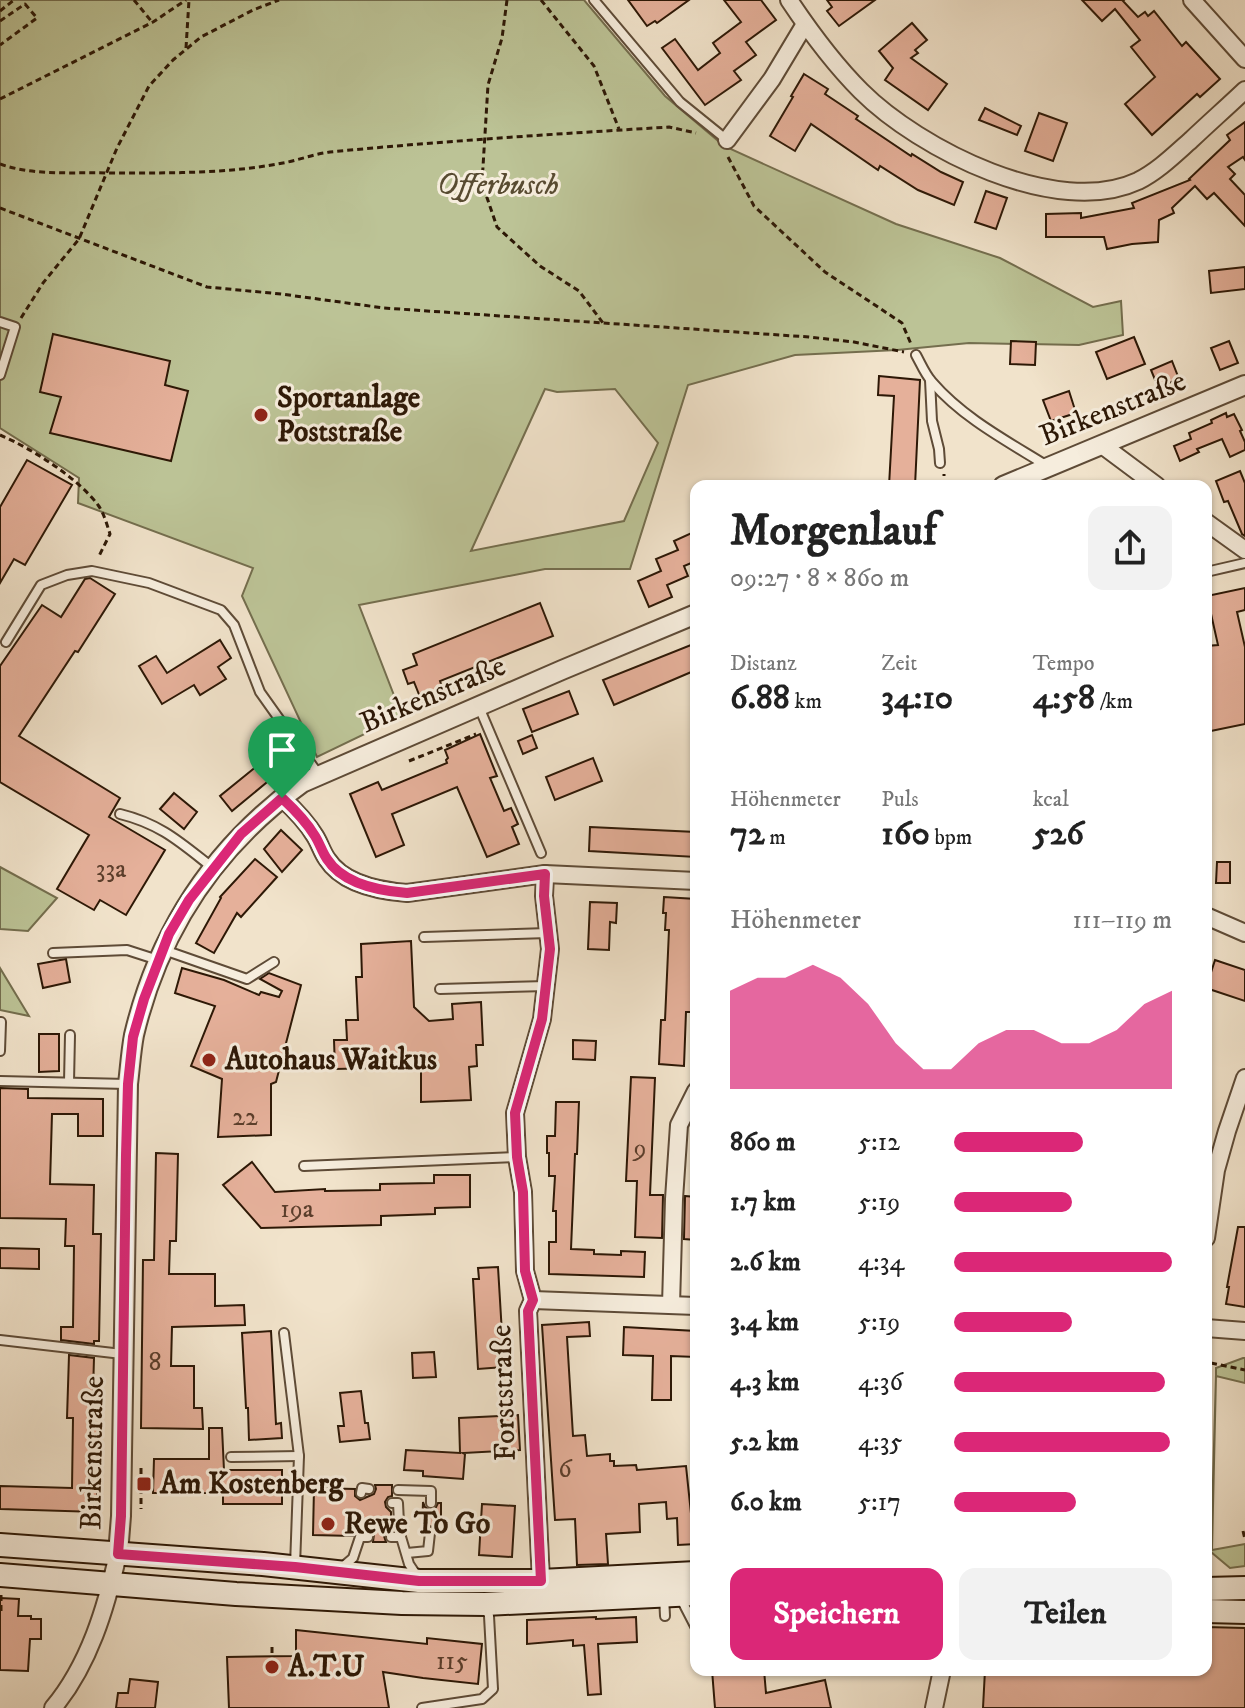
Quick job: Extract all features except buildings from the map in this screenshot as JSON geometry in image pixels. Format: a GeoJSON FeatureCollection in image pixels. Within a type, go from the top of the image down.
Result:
{"type":"FeatureCollection","features":[{"type":"Feature","properties":{"kind":"main road"},"geometry":{"type":"LineString","coordinates":[[0,1545],[295,1567],[419,1581],[541,1581],[690,1573]]}},
{"type":"Feature","properties":{"kind":"main road"},"geometry":{"type":"LineString","coordinates":[[0,1575],[389,1602],[485,1604],[676,1600]]}},
{"type":"Feature","properties":{"kind":"main road"},"geometry":{"type":"LineString","coordinates":[[1212,1589],[1245,1588]]}},
{"type":"Feature","properties":{"kind":"main road"},"geometry":{"type":"LineString","coordinates":[[1212,1611],[1245,1612]]}},
{"type":"Feature","properties":{"kind":"street"},"geometry":{"type":"LineString","coordinates":[[789,0],[861,91],[900,123],[940,148],[1006,178],[1058,191],[1111,190],[1138,180],[1163,165],[1245,90]]}},
{"type":"Feature","properties":{"kind":"street"},"geometry":{"type":"LineString","coordinates":[[1192,0],[1245,59]]}},
{"type":"Feature","properties":{"kind":"street"},"geometry":{"type":"LineString","coordinates":[[727,140],[772,79],[805,24]]}},
{"type":"Feature","properties":{"kind":"street","name":"Birkenstraße"},"geometry":{"type":"LineString","coordinates":[[1017,480],[1245,385]]}},
{"type":"Feature","properties":{"kind":"street"},"geometry":{"type":"LineString","coordinates":[[1102,445],[1149,480]]}},
{"type":"Feature","properties":{"kind":"street"},"geometry":{"type":"LineString","coordinates":[[1212,526],[1245,550]]}},
{"type":"Feature","properties":{"kind":"street","name":"Birkenstraße"},"geometry":{"type":"LineString","coordinates":[[118,1554],[128,1084],[133,1037],[169,934],[189,900],[241,834],[302,783],[690,617]]}},
{"type":"Feature","properties":{"kind":"street"},"geometry":{"type":"LineString","coordinates":[[282,798],[300,814],[328,862],[346,877],[387,892],[407,893],[545,874],[690,881]]}},
{"type":"Feature","properties":{"kind":"street","name":"Forststraße"},"geometry":{"type":"LineString","coordinates":[[541,1581],[528,1311],[533,1300],[525,1271],[523,1192],[517,1157],[515,1113],[542,1019],[550,949],[544,896],[545,874]]}},
{"type":"Feature","properties":{"kind":"street"},"geometry":{"type":"LineString","coordinates":[[1212,919],[1245,933]]}},
{"type":"Feature","properties":{"kind":"street"},"geometry":{"type":"LineString","coordinates":[[1212,1197],[1216,1170],[1245,1078]]}},
{"type":"Feature","properties":{"kind":"street"},"geometry":{"type":"LineString","coordinates":[[671,1305],[679,1125],[690,1103]]}},
{"type":"Feature","properties":{"kind":"street"},"geometry":{"type":"LineString","coordinates":[[533,1300],[690,1306]]}},
{"type":"Feature","properties":{"kind":"street"},"geometry":{"type":"LineString","coordinates":[[1212,1328],[1245,1331]]}},
{"type":"Feature","properties":{"kind":"street"},"geometry":{"type":"LineString","coordinates":[[53,1708],[84,1661],[112,1584],[118,1554]]}},
{"type":"Feature","properties":{"kind":"street"},"geometry":{"type":"LineString","coordinates":[[934,1708],[941,1676]]}},
{"type":"Feature","properties":{"kind":"lane"},"geometry":{"type":"LineString","coordinates":[[594,0],[680,102],[727,140]]}},
{"type":"Feature","properties":{"kind":"lane"},"geometry":{"type":"LineString","coordinates":[[0,322],[15,327],[0,375]]}},
{"type":"Feature","properties":{"kind":"lane"},"geometry":{"type":"LineString","coordinates":[[916,355],[930,380],[954,404],[981,425],[1048,467]]}},
{"type":"Feature","properties":{"kind":"lane"},"geometry":{"type":"LineString","coordinates":[[930,380],[932,421],[940,463]]}},
{"type":"Feature","properties":{"kind":"lane"},"geometry":{"type":"LineString","coordinates":[[1212,571],[1245,563]]}},
{"type":"Feature","properties":{"kind":"lane"},"geometry":{"type":"LineString","coordinates":[[6,642],[41,585],[67,575],[92,571],[149,583],[221,610],[234,625],[260,692],[319,775]]}},
{"type":"Feature","properties":{"kind":"lane"},"geometry":{"type":"LineString","coordinates":[[479,706],[541,853]]}},
{"type":"Feature","properties":{"kind":"lane"},"geometry":{"type":"LineString","coordinates":[[120,814],[164,830],[213,868]]}},
{"type":"Feature","properties":{"kind":"lane"},"geometry":{"type":"LineString","coordinates":[[424,937],[548,933]]}},
{"type":"Feature","properties":{"kind":"lane"},"geometry":{"type":"LineString","coordinates":[[53,953],[127,950],[161,955],[247,979],[274,962]]}},
{"type":"Feature","properties":{"kind":"lane"},"geometry":{"type":"LineString","coordinates":[[440,989],[546,986]]}},
{"type":"Feature","properties":{"kind":"lane"},"geometry":{"type":"LineString","coordinates":[[0,1051],[1,1022]]}},
{"type":"Feature","properties":{"kind":"lane"},"geometry":{"type":"LineString","coordinates":[[69,1082],[70,1035]]}},
{"type":"Feature","properties":{"kind":"lane"},"geometry":{"type":"LineString","coordinates":[[0,1081],[128,1084]]}},
{"type":"Feature","properties":{"kind":"lane"},"geometry":{"type":"LineString","coordinates":[[304,1166],[517,1157]]}},
{"type":"Feature","properties":{"kind":"lane"},"geometry":{"type":"LineString","coordinates":[[284,1333],[299,1456],[295,1567]]}},
{"type":"Feature","properties":{"kind":"lane","name":"Birkenstraße"},"geometry":{"type":"LineString","coordinates":[[0,1340],[123,1354]]}},
{"type":"Feature","properties":{"kind":"lane"},"geometry":{"type":"LineString","coordinates":[[231,1457],[299,1456]]}},
{"type":"Feature","properties":{"kind":"lane"},"geometry":{"type":"LineString","coordinates":[[419,1581],[396,1537],[395,1490],[431,1491],[431,1503]]}},
{"type":"Feature","properties":{"kind":"lane"},"geometry":{"type":"LineString","coordinates":[[407,1553],[428,1551],[430,1533]]}},
{"type":"Feature","properties":{"kind":"lane"},"geometry":{"type":"LineString","coordinates":[[339,1571],[353,1558],[363,1535]]}},
{"type":"Feature","properties":{"kind":"lane"},"geometry":{"type":"LineString","coordinates":[[422,1708],[482,1699],[493,1689],[489,1616],[485,1604]]}},
{"type":"Feature","properties":{"kind":"path"},"geometry":{"type":"LineString","coordinates":[[0,11],[14,0]]}},
{"type":"Feature","properties":{"kind":"path"},"geometry":{"type":"LineString","coordinates":[[134,0],[153,22]]}},
{"type":"Feature","properties":{"kind":"path"},"geometry":{"type":"LineString","coordinates":[[0,99],[153,22],[188,0]]}},
{"type":"Feature","properties":{"kind":"path"},"geometry":{"type":"LineString","coordinates":[[186,49],[188,0]]}},
{"type":"Feature","properties":{"kind":"path"},"geometry":{"type":"LineString","coordinates":[[15,327],[43,283],[79,239],[106,173],[149,86],[201,37],[279,0]]}},
{"type":"Feature","properties":{"kind":"path"},"geometry":{"type":"LineString","coordinates":[[507,0],[502,38],[488,85],[482,183],[497,227],[540,266],[579,291],[603,323]]}},
{"type":"Feature","properties":{"kind":"path"},"geometry":{"type":"LineString","coordinates":[[541,0],[594,66],[620,130]]}},
{"type":"Feature","properties":{"kind":"path"},"geometry":{"type":"LineString","coordinates":[[0,21],[25,4],[37,18],[0,45]]}},
{"type":"Feature","properties":{"kind":"path"},"geometry":{"type":"LineString","coordinates":[[0,164],[14,169],[64,173],[220,170],[283,163],[325,153],[669,127],[727,140],[728,159],[754,206],[825,272],[902,323],[916,355]]}},
{"type":"Feature","properties":{"kind":"path"},"geometry":{"type":"LineString","coordinates":[[0,208],[207,287],[384,308],[809,337],[854,342],[916,355]]}},
{"type":"Feature","properties":{"kind":"path"},"geometry":{"type":"LineString","coordinates":[[0,435],[19,443],[66,474],[100,506],[110,534],[92,571]]}},
{"type":"Feature","properties":{"kind":"path"},"geometry":{"type":"LineString","coordinates":[[409,761],[484,730]]}},
{"type":"Feature","properties":{"kind":"path"},"geometry":{"type":"LineString","coordinates":[[1212,1363],[1245,1370]]}},
{"type":"Feature","properties":{"kind":"path"},"geometry":{"type":"LineString","coordinates":[[141,1462],[141,1509]]}},
{"type":"Feature","properties":{"kind":"path"},"geometry":{"type":"LineString","coordinates":[[1243,1531],[1245,1539]]}},
{"type":"Feature","properties":{"kind":"path"},"geometry":{"type":"LineString","coordinates":[[1,1595],[1,1615]]}},
{"type":"Feature","properties":{"kind":"path"},"geometry":{"type":"LineString","coordinates":[[272,1647],[272,1656]]}},
{"type":"Feature","properties":{"kind":"green space","name":"Offerbusch"},"geometry":{"type":"Polygon","coordinates":[[[0,0],[584,0],[665,96],[724,146],[896,224],[1000,258],[1093,307],[1121,301],[1123,335],[1079,345],[969,343],[795,355],[688,385],[630,569],[545,569],[359,605],[402,716],[317,757],[242,596],[253,568],[78,503],[79,478],[0,428],[0,0]],[[545,389],[471,551],[624,521],[658,443],[615,389],[557,392],[545,389]]]}},
{"type":"Feature","properties":{"kind":"green space"},"geometry":{"type":"Polygon","coordinates":[[[0,867],[57,898],[28,931],[0,929],[0,867]]]}},
{"type":"Feature","properties":{"kind":"green space"},"geometry":{"type":"Polygon","coordinates":[[[0,968],[29,1016],[0,1010],[0,968]]]}},
{"type":"Feature","properties":{"kind":"green space"},"geometry":{"type":"Polygon","coordinates":[[[1245,1358],[1245,1383],[1216,1376],[1212,1550],[1212,1515],[1216,1368],[1245,1358]]]}},
{"type":"Feature","properties":{"kind":"green space"},"geometry":{"type":"Polygon","coordinates":[[[1245,1544],[1245,1566],[1230,1568],[1212,1550],[1245,1544]]]}},
{"type":"Feature","properties":{"kind":"place","name":"Sportanlage Poststraße"},"geometry":{"type":"Point","coordinates":[261,415]}},
{"type":"Feature","properties":{"kind":"place","name":"Autohaus Waitkus"},"geometry":{"type":"Point","coordinates":[209,1060]}},
{"type":"Feature","properties":{"kind":"place","name":"Am Kostenberg"},"geometry":{"type":"Point","coordinates":[144,1484]}},
{"type":"Feature","properties":{"kind":"place","name":"Rewe To Go"},"geometry":{"type":"Point","coordinates":[328,1524]}},
{"type":"Feature","properties":{"kind":"place","name":"A.T.U"},"geometry":{"type":"Point","coordinates":[272,1667]}},
{"type":"Feature","properties":{"kind":"route"},"geometry":{"type":"LineString","coordinates":[[282,798],[300,814],[328,862],[346,877],[387,892],[407,893],[545,874],[544,896],[550,949],[542,1019],[515,1113],[517,1157],[523,1192],[525,1271],[533,1300],[528,1311],[541,1581],[419,1581],[295,1567],[118,1554],[128,1084],[133,1037],[169,934],[189,900],[241,834],[282,798]]}}]}
